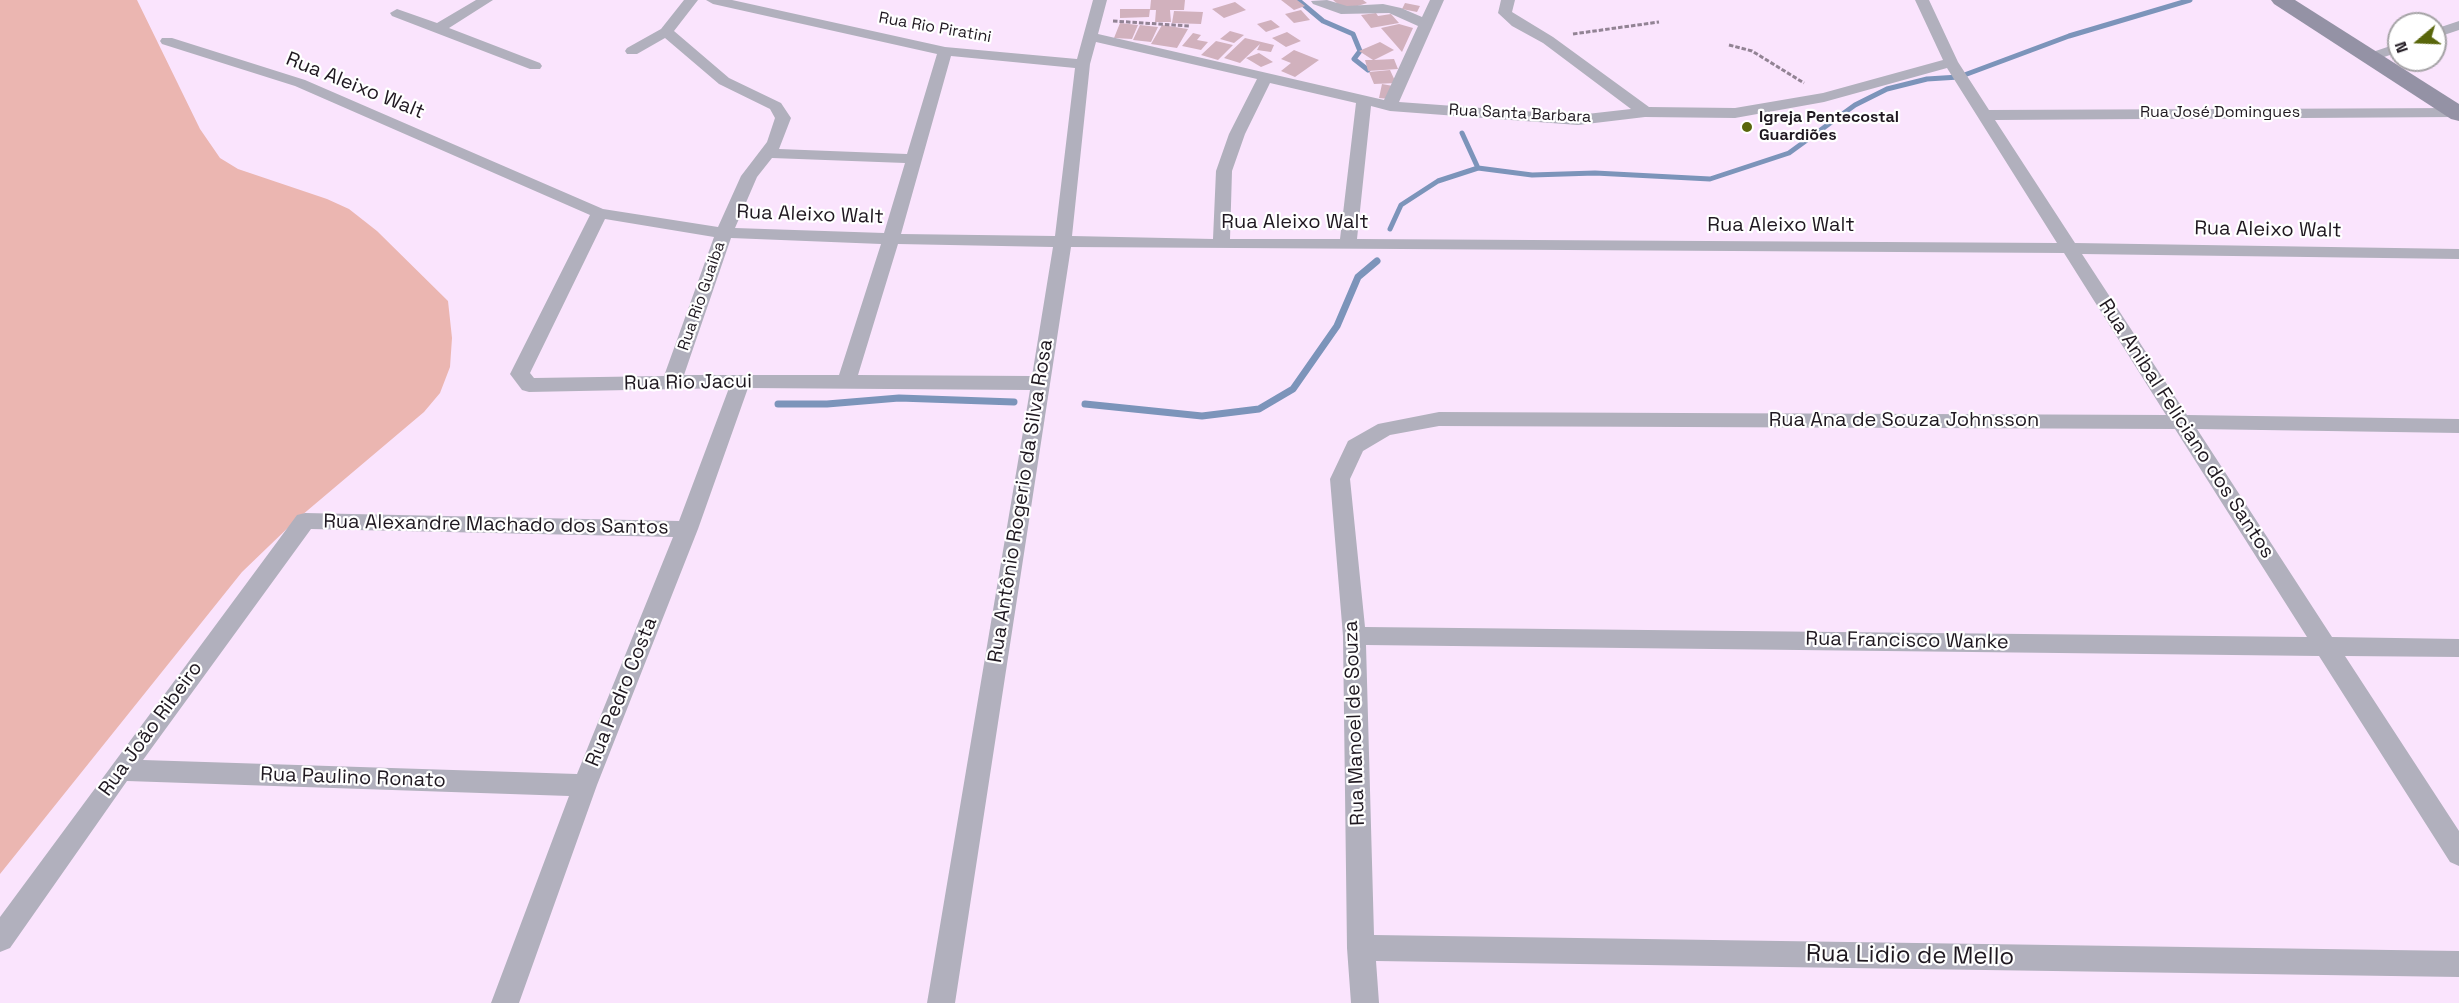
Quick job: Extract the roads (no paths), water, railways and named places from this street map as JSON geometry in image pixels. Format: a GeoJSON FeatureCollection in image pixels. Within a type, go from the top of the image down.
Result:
{"type":"FeatureCollection","features":[{"type":"Feature","properties":{"kind":"main road"},"geometry":{"type":"LineString","coordinates":[[2281,0],[2457,113]]}},
{"type":"Feature","properties":{"kind":"street"},"geometry":{"type":"LineString","coordinates":[[438,29],[486,0]]}},
{"type":"Feature","properties":{"kind":"street"},"geometry":{"type":"LineString","coordinates":[[632,51],[666,32],[691,0]]}},
{"type":"Feature","properties":{"kind":"street","name":"Rua Rio Piratini"},"geometry":{"type":"LineString","coordinates":[[713,0],[945,51],[1083,64]]}},
{"type":"Feature","properties":{"kind":"street"},"geometry":{"type":"LineString","coordinates":[[1390,106],[1397,84],[1437,0]]}},
{"type":"Feature","properties":{"kind":"street"},"geometry":{"type":"LineString","coordinates":[[1508,0],[1505,13],[1517,23],[1548,40],[1645,112]]}},
{"type":"Feature","properties":{"kind":"street","name":"Rua Anibal Feliciano dos Santos"},"geometry":{"type":"LineString","coordinates":[[1922,0],[1952,62],[1984,115],[2459,854]]}},
{"type":"Feature","properties":{"kind":"street"},"geometry":{"type":"LineString","coordinates":[[1318,1],[1344,11],[1388,9],[1426,24]]}},
{"type":"Feature","properties":{"kind":"street"},"geometry":{"type":"LineString","coordinates":[[397,14],[535,66]]}},
{"type":"Feature","properties":{"kind":"street","name":"Rua Santa Barbara"},"geometry":{"type":"LineString","coordinates":[[1095,19],[1266,76],[1364,101],[1390,106],[1578,120],[1645,112],[1735,113],[1824,97],[1952,62]]}},
{"type":"Feature","properties":{"kind":"street","name":"Rua Antônio Rogerio da Silva Rosa"},"geometry":{"type":"LineString","coordinates":[[941,1003],[1063,241],[1083,64],[1095,19]]}},
{"type":"Feature","properties":{"kind":"street","name":"Rua Rio Guaiba"},"geometry":{"type":"LineString","coordinates":[[666,32],[724,81],[776,106],[783,118],[782,126],[769,153],[749,176],[724,233],[671,384]]}},
{"type":"Feature","properties":{"kind":"street","name":"Rua Aleixo Walt"},"geometry":{"type":"LineString","coordinates":[[167,41],[300,83],[598,213],[724,233],[891,239],[1221,244],[2069,248],[2459,254]]}},
{"type":"Feature","properties":{"kind":"street"},"geometry":{"type":"LineString","coordinates":[[846,382],[891,239],[945,51]]}},
{"type":"Feature","properties":{"kind":"street"},"geometry":{"type":"LineString","coordinates":[[2369,58],[2387,51]]}},
{"type":"Feature","properties":{"kind":"street"},"geometry":{"type":"LineString","coordinates":[[1221,244],[1224,171],[1237,134],[1266,76]]}},
{"type":"Feature","properties":{"kind":"street"},"geometry":{"type":"LineString","coordinates":[[1348,245],[1352,228],[1364,101]]}},
{"type":"Feature","properties":{"kind":"street","name":"Rua José Domingues"},"geometry":{"type":"LineString","coordinates":[[1984,115],[2457,113]]}},
{"type":"Feature","properties":{"kind":"street"},"geometry":{"type":"LineString","coordinates":[[769,153],[914,159]]}},
{"type":"Feature","properties":{"kind":"street","name":"Rua Rio Jacui"},"geometry":{"type":"LineString","coordinates":[[598,213],[520,374],[529,385],[741,381],[1040,383]]}},
{"type":"Feature","properties":{"kind":"street","name":"Rua Pedro Costa"},"geometry":{"type":"LineString","coordinates":[[505,1003],[585,785],[687,530],[741,381]]}},
{"type":"Feature","properties":{"kind":"street","name":"Rua Ana de Souza Johnsson"},"geometry":{"type":"LineString","coordinates":[[1355,446],[1384,429],[1439,419],[2182,422],[2459,426]]}},
{"type":"Feature","properties":{"kind":"street","name":"Rua Manoel de Souza"},"geometry":{"type":"LineString","coordinates":[[1355,446],[1340,479],[1354,636],[1361,948],[1365,1003]]}},
{"type":"Feature","properties":{"kind":"street","name":"Rua Alexandre Machado dos Santos"},"geometry":{"type":"LineString","coordinates":[[305,521],[687,530]]}},
{"type":"Feature","properties":{"kind":"street","name":"Rua João Ribeiro"},"geometry":{"type":"LineString","coordinates":[[0,939],[121,770],[305,521]]}},
{"type":"Feature","properties":{"kind":"street","name":"Rua Francisco Wanke"},"geometry":{"type":"LineString","coordinates":[[1354,636],[2459,648]]}},
{"type":"Feature","properties":{"kind":"street","name":"Rua Paulino Ronato"},"geometry":{"type":"LineString","coordinates":[[121,770],[585,785]]}},
{"type":"Feature","properties":{"kind":"street","name":"Rua Lidio de Mello"},"geometry":{"type":"LineString","coordinates":[[1361,948],[2459,964]]}},
{"type":"Feature","properties":{"kind":"waterway"},"geometry":{"type":"LineString","coordinates":[[1298,0],[1323,21],[1353,34],[1360,51],[1354,59],[1368,70]]}},
{"type":"Feature","properties":{"kind":"waterway"},"geometry":{"type":"LineString","coordinates":[[1478,168],[1532,175],[1595,173],[1710,179],[1789,153],[1855,105],[1887,89],[1927,79],[1959,77],[2069,36],[2190,0]]}},
{"type":"Feature","properties":{"kind":"waterway"},"geometry":{"type":"LineString","coordinates":[[1462,133],[1478,168]]}},
{"type":"Feature","properties":{"kind":"waterway"},"geometry":{"type":"LineString","coordinates":[[1390,229],[1401,205],[1438,181],[1478,168]]}},
{"type":"Feature","properties":{"kind":"waterway"},"geometry":{"type":"LineString","coordinates":[[1085,404],[1202,416],[1259,409],[1293,389],[1337,326],[1358,277],[1377,261]]}},
{"type":"Feature","properties":{"kind":"waterway"},"geometry":{"type":"LineString","coordinates":[[778,404],[827,404],[899,398],[1014,402]]}},
{"type":"Feature","properties":{"kind":"place","name":"Igreja Pentecostal Guardiões"},"geometry":{"type":"Point","coordinates":[1747,127]}}]}
